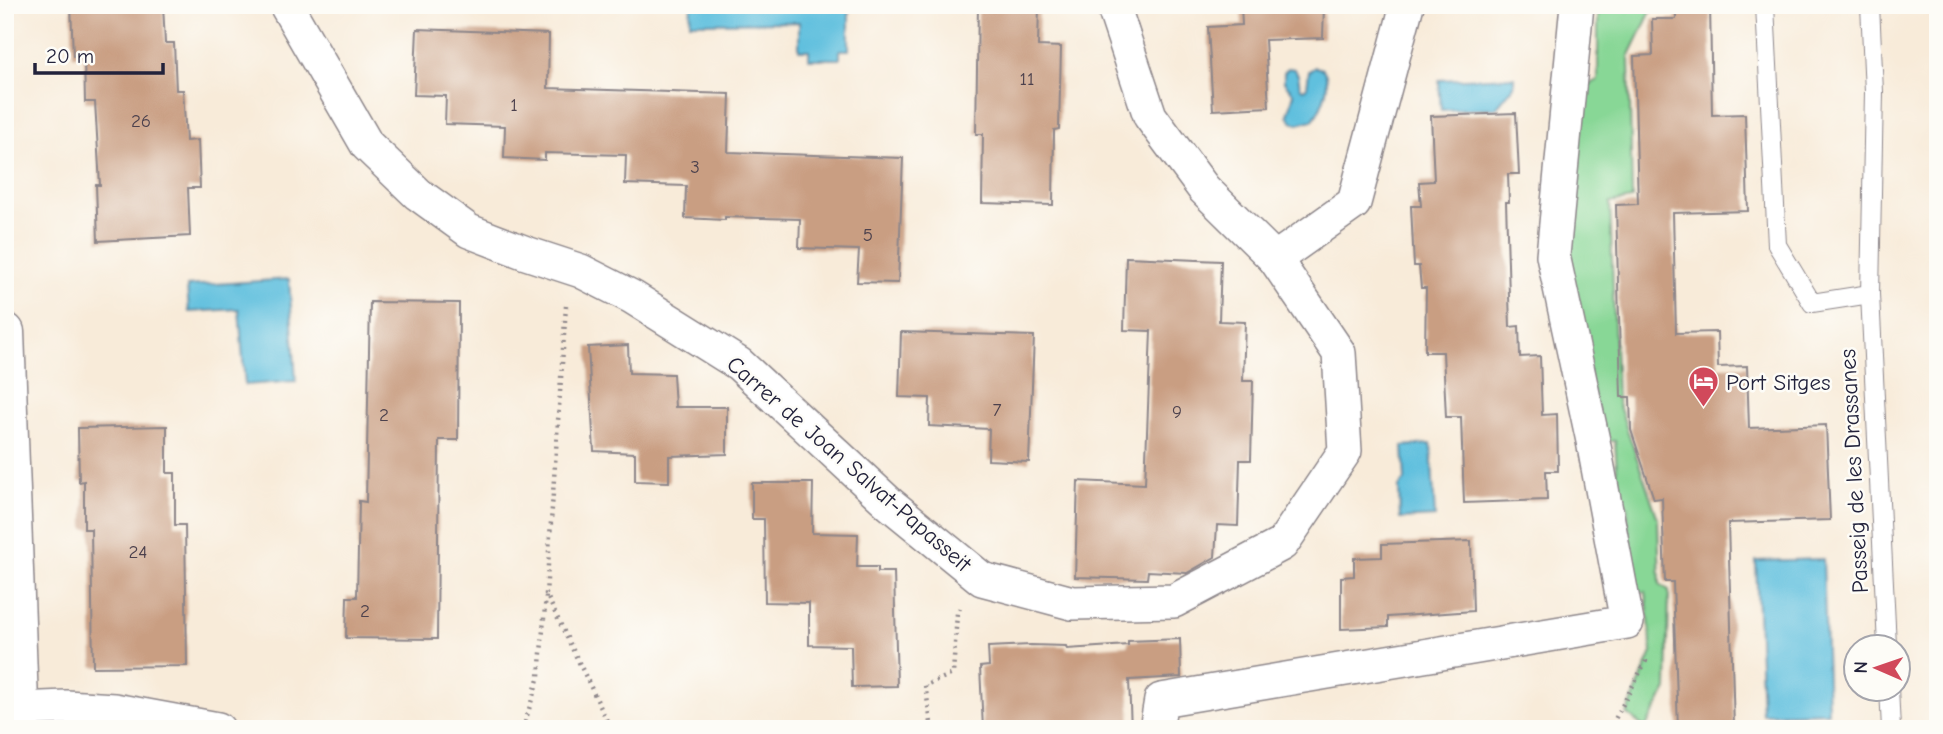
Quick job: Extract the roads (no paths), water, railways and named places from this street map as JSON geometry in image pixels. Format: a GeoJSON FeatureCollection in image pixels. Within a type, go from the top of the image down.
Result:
{"type":"FeatureCollection","features":[{"type":"Feature","properties":{"kind":"street","name":"Carrer de Joan Salvat-Papasseit"},"geometry":{"type":"LineString","coordinates":[[286,5],[367,145],[418,194],[469,230],[526,253],[582,271],[632,296],[739,364],[890,504],[982,579],[1072,603],[1174,601],[1282,544],[1345,451],[1339,353],[1275,259],[1203,190],[1150,116],[1113,5]]}},
{"type":"Feature","properties":{"kind":"street"},"geometry":{"type":"LineString","coordinates":[[1275,259],[1354,203],[1407,5]]}},
{"type":"Feature","properties":{"kind":"street"},"geometry":{"type":"LineString","coordinates":[[1156,729],[1161,700],[1627,622],[1593,441],[1553,255],[1577,5]]}},
{"type":"Feature","properties":{"kind":"street"},"geometry":{"type":"LineString","coordinates":[[5,332],[19,719],[66,707],[114,710],[218,729]]}},
{"type":"Feature","properties":{"kind":"lane"},"geometry":{"type":"LineString","coordinates":[[1765,5],[1777,245],[1812,303],[1870,294]]}},
{"type":"Feature","properties":{"kind":"lane","name":"Passeig de les Drassanes"},"geometry":{"type":"LineString","coordinates":[[1870,5],[1874,92],[1870,294],[1886,632]]}},
{"type":"Feature","properties":{"kind":"lane"},"geometry":{"type":"LineString","coordinates":[[1890,702],[1891,729]]}},
{"type":"Feature","properties":{"kind":"water"},"geometry":{"type":"Polygon","coordinates":[[[691,5],[849,5],[849,50],[840,50],[840,59],[809,59],[809,50],[799,50],[799,22],[690,23],[691,5]]]}},
{"type":"Feature","properties":{"kind":"water"},"geometry":{"type":"Polygon","coordinates":[[[1315,67],[1323,69],[1326,75],[1325,95],[1313,120],[1298,124],[1288,115],[1294,94],[1284,82],[1284,73],[1288,68],[1294,69],[1303,89],[1307,87],[1309,71],[1315,67]]]}},
{"type":"Feature","properties":{"kind":"water"},"geometry":{"type":"Polygon","coordinates":[[[1514,77],[1514,86],[1496,108],[1441,110],[1439,80],[1514,77]]]}},
{"type":"Feature","properties":{"kind":"water"},"geometry":{"type":"Polygon","coordinates":[[[289,279],[296,381],[245,385],[239,309],[189,312],[187,286],[289,279]]]}},
{"type":"Feature","properties":{"kind":"water"},"geometry":{"type":"Polygon","coordinates":[[[1431,444],[1435,517],[1400,519],[1399,487],[1405,480],[1403,446],[1431,444]]]}},
{"type":"Feature","properties":{"kind":"water"},"geometry":{"type":"Polygon","coordinates":[[[1823,559],[1828,712],[1762,714],[1756,561],[1823,559]]]}},
{"type":"Feature","properties":{"kind":"place","name":"Port Sitges"},"geometry":{"type":"Point","coordinates":[1703,409]}}]}
